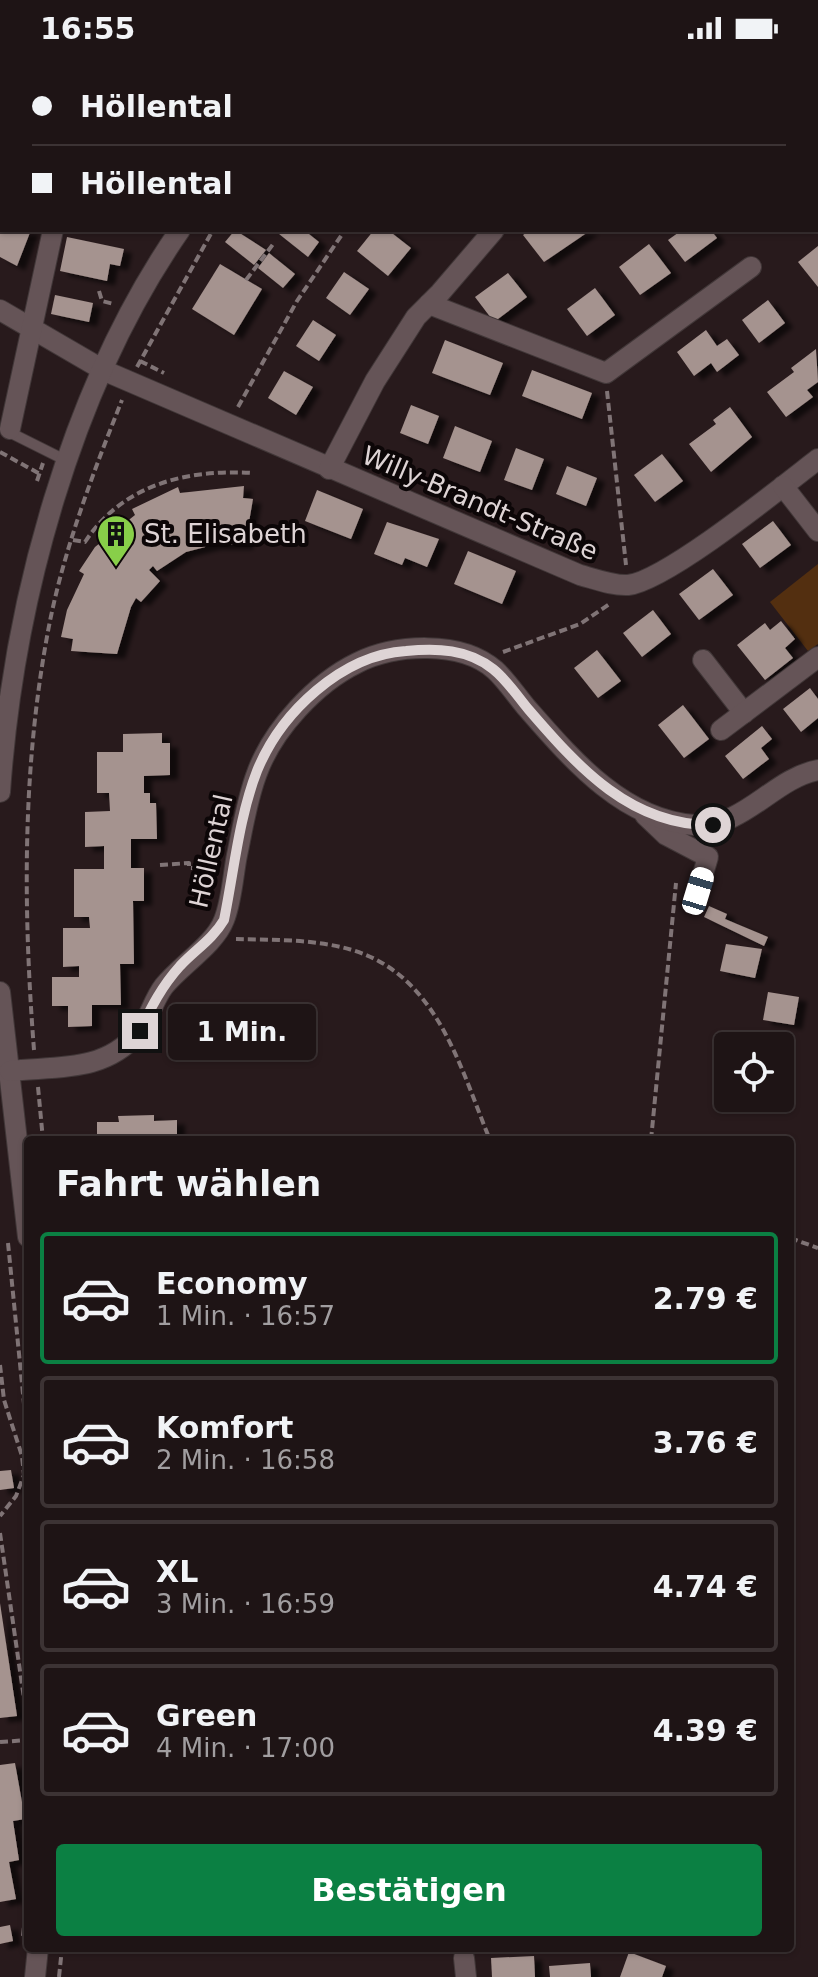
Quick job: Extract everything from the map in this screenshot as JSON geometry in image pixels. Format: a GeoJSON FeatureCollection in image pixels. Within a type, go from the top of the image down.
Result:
{"type":"FeatureCollection","features":[{"type":"Feature","properties":{"kind":"street"},"geometry":{"type":"LineString","coordinates":[[10,429],[53,232]]}},
{"type":"Feature","properties":{"kind":"street"},"geometry":{"type":"LineString","coordinates":[[0,792],[7,713],[26,604],[67,461],[105,371],[179,232]]}},
{"type":"Feature","properties":{"kind":"street"},"geometry":{"type":"LineString","coordinates":[[329,469],[375,381],[416,317],[492,232]]}},
{"type":"Feature","properties":{"kind":"street"},"geometry":{"type":"LineString","coordinates":[[429,304],[606,373],[751,267]]}},
{"type":"Feature","properties":{"kind":"street","name":"Willy-Brandt-Straße"},"geometry":{"type":"LineString","coordinates":[[0,310],[105,371],[580,575],[628,585]]}},
{"type":"Feature","properties":{"kind":"street"},"geometry":{"type":"LineString","coordinates":[[628,585],[670,567],[818,459]]}},
{"type":"Feature","properties":{"kind":"street"},"geometry":{"type":"LineString","coordinates":[[783,486],[818,531]]}},
{"type":"Feature","properties":{"kind":"street","name":"Höllental"},"geometry":{"type":"LineString","coordinates":[[10,1071],[85,1066],[118,1052],[140,1031],[156,996],[182,964],[213,938],[224,920],[257,771],[272,743],[306,701],[343,670],[376,656],[427,649],[451,651],[477,659],[495,670],[568,755],[642,812],[666,835],[708,857],[698,891]]}},
{"type":"Feature","properties":{"kind":"street"},"geometry":{"type":"LineString","coordinates":[[721,730],[818,657]]}},
{"type":"Feature","properties":{"kind":"street"},"geometry":{"type":"LineString","coordinates":[[703,660],[744,713]]}},
{"type":"Feature","properties":{"kind":"street","name":"Höllental"},"geometry":{"type":"LineString","coordinates":[[642,812],[682,823],[713,825],[739,815],[789,780],[818,770]]}},
{"type":"Feature","properties":{"kind":"street"},"geometry":{"type":"LineString","coordinates":[[0,992],[24,1200]]}},
{"type":"Feature","properties":{"kind":"street"},"geometry":{"type":"LineString","coordinates":[[35,1977],[38,1952]]}},
{"type":"Feature","properties":{"kind":"lane"},"geometry":{"type":"LineString","coordinates":[[10,429],[13,434],[67,461]]}},
{"type":"Feature","properties":{"kind":"path"},"geometry":{"type":"LineString","coordinates":[[43,1136],[36,1068],[25,832],[35,716],[49,624],[100,454],[129,381],[212,232]]}},
{"type":"Feature","properties":{"kind":"path"},"geometry":{"type":"LineString","coordinates":[[238,407],[297,301],[344,232]]}},
{"type":"Feature","properties":{"kind":"path"},"geometry":{"type":"LineString","coordinates":[[246,280],[274,243]]}},
{"type":"Feature","properties":{"kind":"path"},"geometry":{"type":"LineString","coordinates":[[99,291],[102,301],[114,304]]}},
{"type":"Feature","properties":{"kind":"path"},"geometry":{"type":"LineString","coordinates":[[477,659],[529,645],[580,624],[607,607],[628,585],[607,394]]}},
{"type":"Feature","properties":{"kind":"path"},"geometry":{"type":"LineString","coordinates":[[73,540],[85,542],[101,517],[115,506],[170,480],[212,472],[253,473]]}},
{"type":"Feature","properties":{"kind":"path"},"geometry":{"type":"LineString","coordinates":[[160,865],[189,863],[189,868],[201,867]]}},
{"type":"Feature","properties":{"kind":"path"},"geometry":{"type":"LineString","coordinates":[[651,1136],[676,883]]}},
{"type":"Feature","properties":{"kind":"path"},"geometry":{"type":"LineString","coordinates":[[213,938],[283,940],[352,950],[391,968],[412,984],[435,1014],[488,1136]]}},
{"type":"Feature","properties":{"kind":"path"},"geometry":{"type":"LineString","coordinates":[[7,1233],[24,1404]]}},
{"type":"Feature","properties":{"kind":"path"},"geometry":{"type":"LineString","coordinates":[[794,1239],[818,1248]]}},
{"type":"Feature","properties":{"kind":"path"},"geometry":{"type":"LineString","coordinates":[[0,1365],[4,1400],[22,1456],[24,1475],[16,1496],[0,1516]]}},
{"type":"Feature","properties":{"kind":"path"},"geometry":{"type":"LineString","coordinates":[[0,1533],[24,1698]]}},
{"type":"Feature","properties":{"kind":"path"},"geometry":{"type":"LineString","coordinates":[[0,1742],[24,1740]]}},
{"type":"Feature","properties":{"kind":"path"},"geometry":{"type":"LineString","coordinates":[[59,1977],[62,1952]]}},
{"type":"Feature","properties":{"kind":"shaded area"},"geometry":{"type":"Polygon","coordinates":[[[818,564],[818,644],[808,651],[770,602],[818,564]]]}},
{"type":"Feature","properties":{"kind":"building"},"geometry":{"type":"Polygon","coordinates":[[[0,232],[30,232],[17,266],[0,257],[0,232]]]}},
{"type":"Feature","properties":{"kind":"building"},"geometry":{"type":"Polygon","coordinates":[[[233,232],[238,232],[266,250],[254,265],[225,242],[233,232]]]}},
{"type":"Feature","properties":{"kind":"building"},"geometry":{"type":"Polygon","coordinates":[[[277,232],[306,232],[319,242],[308,257],[277,232]]]}},
{"type":"Feature","properties":{"kind":"building"},"geometry":{"type":"Polygon","coordinates":[[[372,232],[391,232],[411,248],[388,276],[357,251],[372,232]]]}},
{"type":"Feature","properties":{"kind":"building"},"geometry":{"type":"Polygon","coordinates":[[[527,232],[588,232],[544,262],[523,235],[527,232]]]}},
{"type":"Feature","properties":{"kind":"building"},"geometry":{"type":"Polygon","coordinates":[[[679,232],[712,232],[717,238],[685,262],[668,240],[679,232]]]}},
{"type":"Feature","properties":{"kind":"building"},"geometry":{"type":"Polygon","coordinates":[[[67,237],[124,249],[120,266],[110,264],[107,281],[60,271],[67,237]]]}},
{"type":"Feature","properties":{"kind":"building"},"geometry":{"type":"Polygon","coordinates":[[[649,244],[671,273],[640,295],[619,267],[649,244]]]}},
{"type":"Feature","properties":{"kind":"building"},"geometry":{"type":"Polygon","coordinates":[[[818,246],[818,287],[798,262],[818,246]]]}},
{"type":"Feature","properties":{"kind":"building"},"geometry":{"type":"Polygon","coordinates":[[[269,253],[295,274],[283,288],[258,268],[269,253]]]}},
{"type":"Feature","properties":{"kind":"building"},"geometry":{"type":"Polygon","coordinates":[[[220,264],[262,289],[234,335],[192,309],[220,264]]]}},
{"type":"Feature","properties":{"kind":"building"},"geometry":{"type":"Polygon","coordinates":[[[344,272],[369,289],[350,315],[326,298],[344,272]]]}},
{"type":"Feature","properties":{"kind":"building"},"geometry":{"type":"Polygon","coordinates":[[[508,273],[527,297],[494,322],[475,297],[508,273]]]}},
{"type":"Feature","properties":{"kind":"building"},"geometry":{"type":"Polygon","coordinates":[[[595,288],[615,315],[587,336],[567,309],[595,288]]]}},
{"type":"Feature","properties":{"kind":"building"},"geometry":{"type":"Polygon","coordinates":[[[55,295],[93,303],[89,322],[51,314],[55,295]]]}},
{"type":"Feature","properties":{"kind":"building"},"geometry":{"type":"Polygon","coordinates":[[[768,300],[785,323],[759,343],[742,320],[768,300]]]}},
{"type":"Feature","properties":{"kind":"building"},"geometry":{"type":"Polygon","coordinates":[[[313,320],[336,335],[319,361],[296,346],[313,320]]]}},
{"type":"Feature","properties":{"kind":"building"},"geometry":{"type":"Polygon","coordinates":[[[706,330],[717,346],[727,339],[739,355],[717,372],[711,363],[694,376],[677,352],[706,330]]]}},
{"type":"Feature","properties":{"kind":"building"},"geometry":{"type":"Polygon","coordinates":[[[445,340],[503,363],[490,395],[432,373],[445,340]]]}},
{"type":"Feature","properties":{"kind":"building"},"geometry":{"type":"Polygon","coordinates":[[[816,349],[818,382],[807,390],[813,397],[786,417],[767,392],[794,372],[791,368],[816,349]]]}},
{"type":"Feature","properties":{"kind":"building"},"geometry":{"type":"Polygon","coordinates":[[[532,370],[592,393],[582,419],[522,396],[532,370]]]}},
{"type":"Feature","properties":{"kind":"building"},"geometry":{"type":"Polygon","coordinates":[[[284,371],[313,387],[296,415],[268,398],[284,371]]]}},
{"type":"Feature","properties":{"kind":"building"},"geometry":{"type":"Polygon","coordinates":[[[411,405],[439,416],[428,444],[400,433],[411,405]]]}},
{"type":"Feature","properties":{"kind":"building"},"geometry":{"type":"Polygon","coordinates":[[[730,407],[752,437],[711,472],[689,444],[716,424],[713,420],[730,407]]]}},
{"type":"Feature","properties":{"kind":"building"},"geometry":{"type":"Polygon","coordinates":[[[455,426],[492,441],[480,472],[443,458],[455,426]]]}},
{"type":"Feature","properties":{"kind":"building"},"geometry":{"type":"Polygon","coordinates":[[[516,448],[544,459],[532,490],[504,480],[516,448]]]}},
{"type":"Feature","properties":{"kind":"building"},"geometry":{"type":"Polygon","coordinates":[[[662,454],[683,481],[655,502],[634,475],[662,454]]]}},
{"type":"Feature","properties":{"kind":"building"},"geometry":{"type":"Polygon","coordinates":[[[567,466],[597,478],[586,506],[556,494],[567,466]]]}},
{"type":"Feature","properties":{"kind":"building","name":"St. Elisabeth"},"geometry":{"type":"Polygon","coordinates":[[[244,486],[243,498],[253,499],[245,545],[213,545],[186,552],[157,571],[153,566],[149,570],[160,581],[141,602],[136,598],[117,654],[71,651],[73,639],[61,637],[67,610],[84,574],[79,571],[95,547],[135,515],[132,509],[178,487],[180,493],[244,486]]]}},
{"type":"Feature","properties":{"kind":"building"},"geometry":{"type":"Polygon","coordinates":[[[317,490],[363,509],[351,539],[305,521],[317,490]]]}},
{"type":"Feature","properties":{"kind":"building"},"geometry":{"type":"Polygon","coordinates":[[[773,521],[791,545],[760,568],[742,544],[773,521]]]}},
{"type":"Feature","properties":{"kind":"building"},"geometry":{"type":"Polygon","coordinates":[[[387,522],[439,539],[427,567],[405,558],[402,565],[374,554],[387,522]]]}},
{"type":"Feature","properties":{"kind":"building"},"geometry":{"type":"Polygon","coordinates":[[[468,551],[516,571],[502,604],[454,584],[468,551]]]}},
{"type":"Feature","properties":{"kind":"building"},"geometry":{"type":"Polygon","coordinates":[[[713,569],[733,595],[699,620],[679,594],[713,569]]]}},
{"type":"Feature","properties":{"kind":"building"},"geometry":{"type":"Polygon","coordinates":[[[653,610],[671,634],[642,657],[623,633],[653,610]]]}},
{"type":"Feature","properties":{"kind":"building"},"geometry":{"type":"Polygon","coordinates":[[[781,621],[795,639],[785,648],[793,658],[765,680],[737,645],[765,623],[770,630],[781,621]]]}},
{"type":"Feature","properties":{"kind":"building"},"geometry":{"type":"Polygon","coordinates":[[[597,650],[621,681],[598,698],[574,668],[597,650]]]}},
{"type":"Feature","properties":{"kind":"building"},"geometry":{"type":"Polygon","coordinates":[[[810,688],[818,699],[818,718],[801,732],[783,709],[810,688]]]}},
{"type":"Feature","properties":{"kind":"building"},"geometry":{"type":"Polygon","coordinates":[[[683,705],[709,739],[684,758],[658,725],[683,705]]]}},
{"type":"Feature","properties":{"kind":"building"},"geometry":{"type":"Polygon","coordinates":[[[762,726],[772,739],[761,748],[769,759],[743,779],[725,756],[762,726]]]}},
{"type":"Feature","properties":{"kind":"building"},"geometry":{"type":"Polygon","coordinates":[[[162,733],[162,743],[170,743],[170,775],[144,776],[144,793],[150,793],[150,803],[156,803],[157,839],[131,839],[131,868],[144,868],[144,901],[133,901],[134,964],[120,964],[121,1005],[92,1005],[92,1026],[68,1027],[68,1006],[52,1006],[52,977],[79,977],[79,966],[63,967],[63,928],[90,928],[89,917],[74,917],[74,869],[104,869],[104,846],[85,847],[85,812],[110,811],[109,793],[97,793],[97,752],[123,752],[123,734],[162,733]]]}},
{"type":"Feature","properties":{"kind":"building"},"geometry":{"type":"Polygon","coordinates":[[[709,906],[727,914],[725,919],[768,937],[764,946],[704,917],[709,906]]]}},
{"type":"Feature","properties":{"kind":"building"},"geometry":{"type":"Polygon","coordinates":[[[726,944],[762,949],[755,978],[720,971],[726,944]]]}},
{"type":"Feature","properties":{"kind":"building"},"geometry":{"type":"Polygon","coordinates":[[[768,992],[799,997],[794,1025],[763,1020],[768,992]]]}},
{"type":"Feature","properties":{"kind":"building"},"geometry":{"type":"Polygon","coordinates":[[[250,1009],[256,1039],[231,1044],[225,1014],[250,1009]]]}},
{"type":"Feature","properties":{"kind":"building"},"geometry":{"type":"Polygon","coordinates":[[[154,1115],[154,1121],[177,1120],[177,1136],[97,1136],[97,1122],[119,1122],[118,1116],[154,1115]]]}},
{"type":"Feature","properties":{"kind":"building"},"geometry":{"type":"Polygon","coordinates":[[[11,1470],[14,1488],[0,1490],[0,1471],[11,1470]]]}},
{"type":"Feature","properties":{"kind":"building"},"geometry":{"type":"Polygon","coordinates":[[[0,1603],[17,1716],[0,1718],[0,1603]]]}},
{"type":"Feature","properties":{"kind":"building"},"geometry":{"type":"Polygon","coordinates":[[[15,1763],[24,1819],[13,1821],[19,1860],[9,1862],[16,1899],[0,1902],[0,1765],[15,1763]]]}},
{"type":"Feature","properties":{"kind":"building"},"geometry":{"type":"Polygon","coordinates":[[[10,1925],[13,1941],[0,1944],[0,1927],[10,1925]]]}},
{"type":"Feature","properties":{"kind":"building"},"geometry":{"type":"Polygon","coordinates":[[[629,1952],[666,1966],[662,1977],[620,1977],[629,1952]]]}},
{"type":"Feature","properties":{"kind":"building"},"geometry":{"type":"Polygon","coordinates":[[[534,1956],[535,1977],[492,1977],[491,1958],[534,1956]]]}},
{"type":"Feature","properties":{"kind":"building"},"geometry":{"type":"Polygon","coordinates":[[[590,1963],[591,1977],[550,1977],[549,1966],[590,1963]]]}},
{"type":"Feature","properties":{"kind":"place","name":"St. Elisabeth"},"geometry":{"type":"Point","coordinates":[116,568]}},
{"type":"Feature","properties":{"kind":"route"},"geometry":{"type":"LineString","coordinates":[[140,1031],[156,996],[182,964],[213,938],[224,920],[251,793],[257,771],[272,743],[306,701],[343,670],[360,661],[398,651],[427,649],[469,655],[495,670],[568,755],[642,812],[682,823],[713,825]]}}]}
